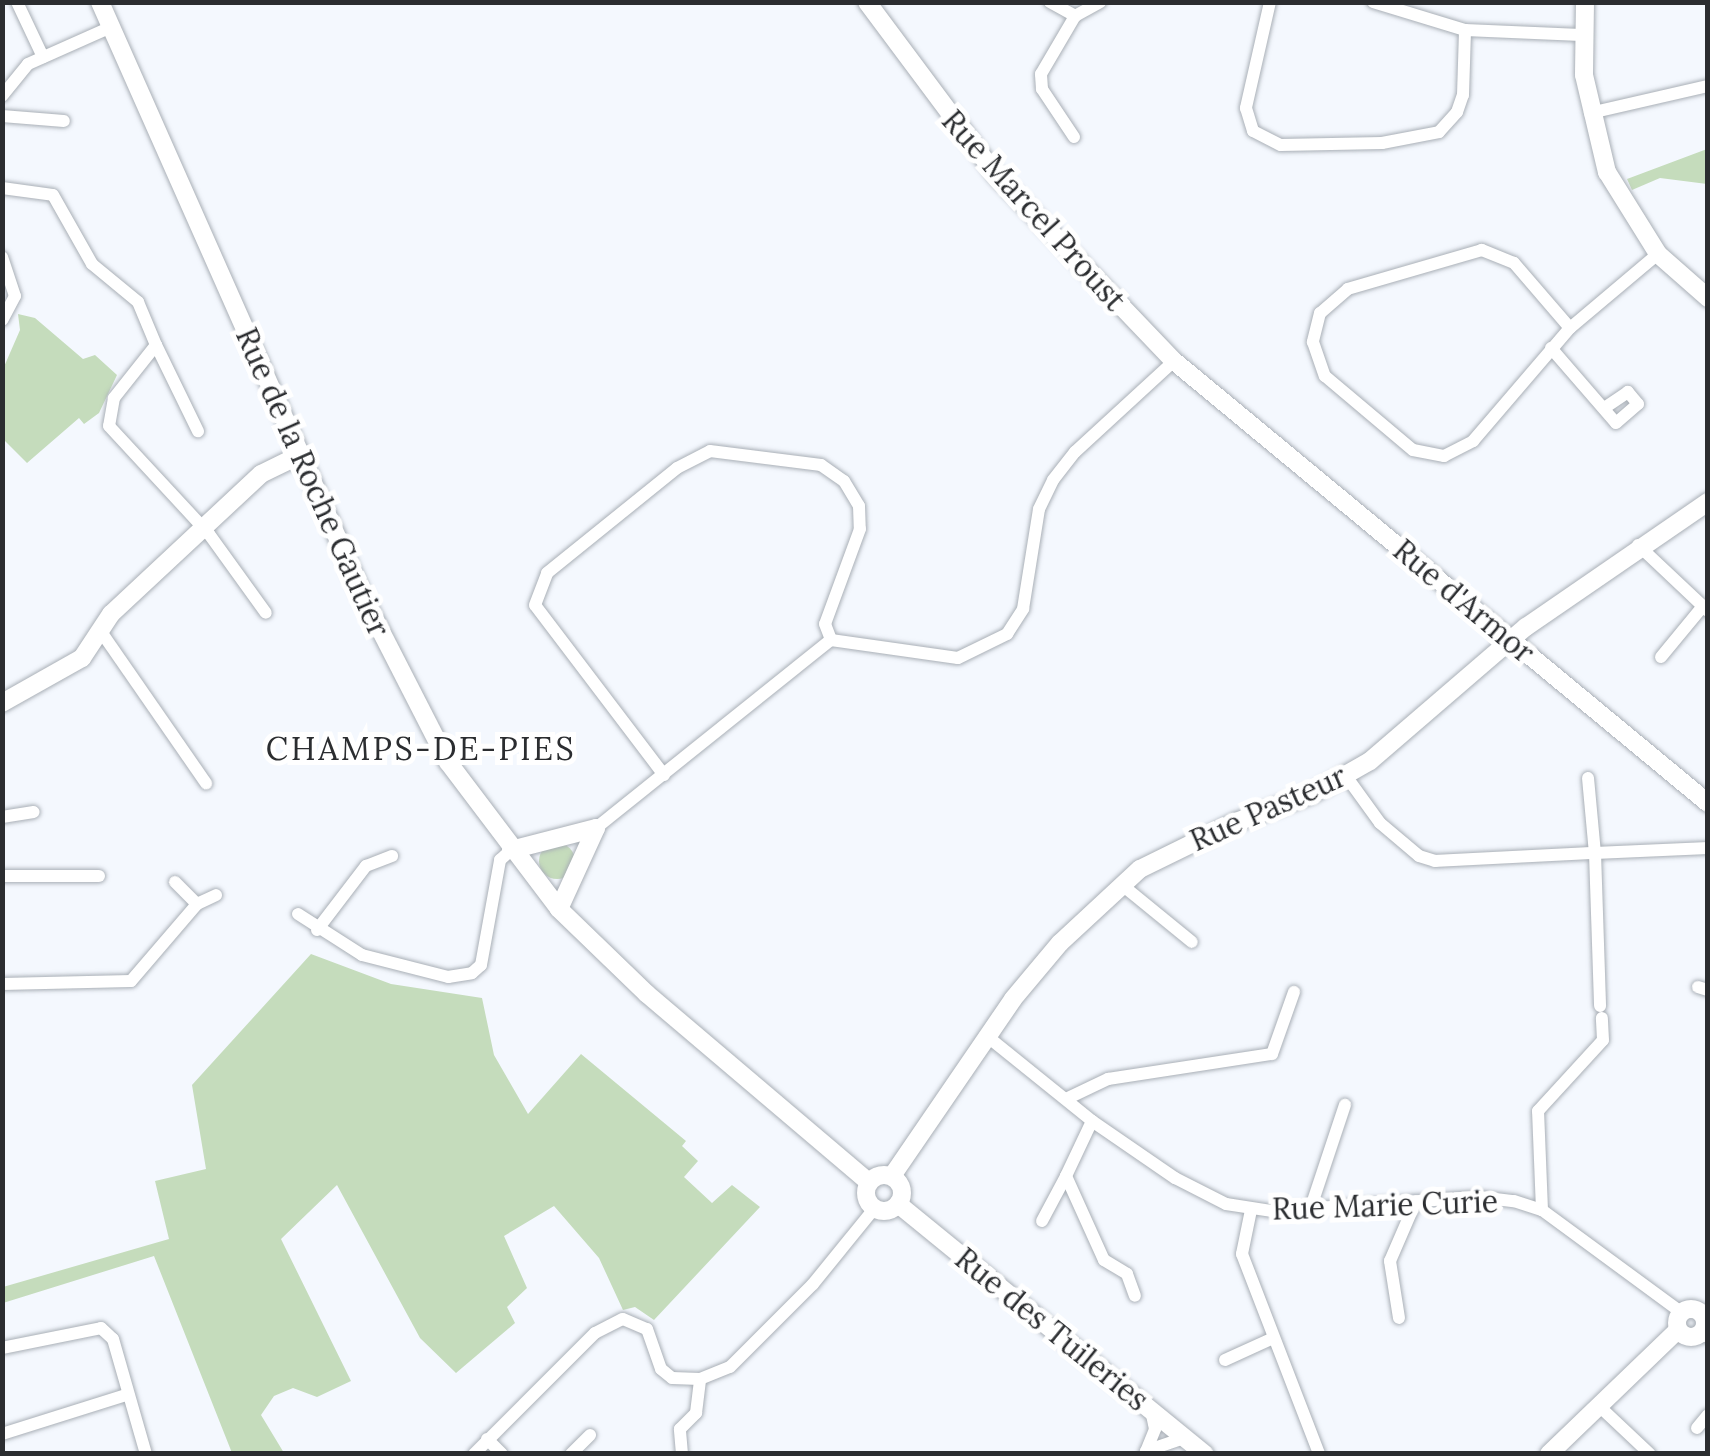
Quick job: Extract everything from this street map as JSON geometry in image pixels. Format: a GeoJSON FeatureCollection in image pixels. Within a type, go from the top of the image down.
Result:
{"type":"FeatureCollection","features":[{"type":"Feature","properties":{"kind":"street"},"geometry":{"type":"LineString","coordinates":[[17,2],[43,57]]}},
{"type":"Feature","properties":{"kind":"street","name":"Rue de la Roche Gautier"},"geometry":{"type":"LineString","coordinates":[[100,2],[300,455],[428,728],[511,850],[559,909],[869,1182]]}},
{"type":"Feature","properties":{"kind":"street","name":"Rue Marcel Proust"},"geometry":{"type":"LineString","coordinates":[[867,2],[996,175],[1174,361],[1220,400]]}},
{"type":"Feature","properties":{"kind":"street"},"geometry":{"type":"LineString","coordinates":[[1050,2],[1075,16]]}},
{"type":"Feature","properties":{"kind":"street"},"geometry":{"type":"LineString","coordinates":[[1074,137],[1042,89],[1041,74],[1075,16],[1100,2]]}},
{"type":"Feature","properties":{"kind":"street"},"geometry":{"type":"LineString","coordinates":[[1270,2],[1246,108],[1253,131],[1281,145],[1382,143],[1439,132],[1458,112],[1466,30]]}},
{"type":"Feature","properties":{"kind":"street"},"geometry":{"type":"LineString","coordinates":[[1373,2],[1466,30],[1581,35]]}},
{"type":"Feature","properties":{"kind":"street"},"geometry":{"type":"LineString","coordinates":[[1585,2],[1581,35],[1590,113],[1607,172],[1658,254],[1708,298]]}},
{"type":"Feature","properties":{"kind":"street"},"geometry":{"type":"LineString","coordinates":[[2,96],[20,70],[111,27]]}},
{"type":"Feature","properties":{"kind":"street"},"geometry":{"type":"LineString","coordinates":[[1590,113],[1708,86]]}},
{"type":"Feature","properties":{"kind":"street"},"geometry":{"type":"LineString","coordinates":[[2,116],[64,121]]}},
{"type":"Feature","properties":{"kind":"street"},"geometry":{"type":"LineString","coordinates":[[2,188],[53,195],[92,264],[138,302],[198,431]]}},
{"type":"Feature","properties":{"kind":"street"},"geometry":{"type":"LineString","coordinates":[[1570,328],[1514,263],[1482,250],[1348,288],[1320,312],[1312,342],[1324,376],[1413,450],[1444,456],[1473,442],[1570,328],[1658,254]]}},
{"type":"Feature","properties":{"kind":"street"},"geometry":{"type":"LineString","coordinates":[[2,256],[15,296],[2,320]]}},
{"type":"Feature","properties":{"kind":"street"},"geometry":{"type":"LineString","coordinates":[[156,344],[114,398],[109,426],[204,528],[266,613]]}},
{"type":"Feature","properties":{"kind":"street"},"geometry":{"type":"LineString","coordinates":[[1551,348],[1604,408]]}},
{"type":"Feature","properties":{"kind":"street"},"geometry":{"type":"LineString","coordinates":[[298,914],[317,930],[362,955],[448,977],[472,973],[480,965],[500,860],[511,850],[596,828],[831,640],[958,658],[1007,634],[1023,608],[1039,509],[1053,480],[1074,452],[1174,361]]}},
{"type":"Feature","properties":{"kind":"street","name":"Rue d'Armor"},"geometry":{"type":"LineString","coordinates":[[1220,400],[1708,803]]}},
{"type":"Feature","properties":{"kind":"street"},"geometry":{"type":"LineString","coordinates":[[664,775],[535,605],[547,573],[677,468],[710,451],[822,465],[844,482],[859,506],[860,529],[826,624],[831,640]]}},
{"type":"Feature","properties":{"kind":"street"},"geometry":{"type":"LineString","coordinates":[[2,704],[59,676],[102,633],[111,614],[261,474],[300,455]]}},
{"type":"Feature","properties":{"kind":"street","name":"Rue Pasteur"},"geometry":{"type":"LineString","coordinates":[[892,1176],[988,1037],[1060,943],[1122,884],[1183,845],[1346,776],[1511,639],[1638,546],[1708,502]]}},
{"type":"Feature","properties":{"kind":"street"},"geometry":{"type":"LineString","coordinates":[[1638,546],[1705,608],[1661,657]]}},
{"type":"Feature","properties":{"kind":"street"},"geometry":{"type":"LineString","coordinates":[[102,633],[206,782]]}},
{"type":"Feature","properties":{"kind":"street"},"geometry":{"type":"LineString","coordinates":[[1346,776],[1380,822],[1419,856],[1435,861],[1708,848]]}},
{"type":"Feature","properties":{"kind":"street"},"geometry":{"type":"LineString","coordinates":[[1542,1210],[1538,1110],[1602,1040],[1588,778]]}},
{"type":"Feature","properties":{"kind":"street"},"geometry":{"type":"LineString","coordinates":[[2,817],[34,812]]}},
{"type":"Feature","properties":{"kind":"street"},"geometry":{"type":"LineString","coordinates":[[559,909],[596,828]]}},
{"type":"Feature","properties":{"kind":"street"},"geometry":{"type":"LineString","coordinates":[[317,930],[366,866],[392,856]]}},
{"type":"Feature","properties":{"kind":"street"},"geometry":{"type":"LineString","coordinates":[[2,876],[98,876]]}},
{"type":"Feature","properties":{"kind":"street"},"geometry":{"type":"LineString","coordinates":[[175,882],[197,904]]}},
{"type":"Feature","properties":{"kind":"street"},"geometry":{"type":"LineString","coordinates":[[1122,884],[1192,942]]}},
{"type":"Feature","properties":{"kind":"street"},"geometry":{"type":"LineString","coordinates":[[2,984],[131,981],[197,904],[216,895]]}},
{"type":"Feature","properties":{"kind":"street"},"geometry":{"type":"LineString","coordinates":[[1066,1099],[1108,1079],[1272,1054],[1294,992]]}},
{"type":"Feature","properties":{"kind":"street","name":"Rue Marie Curie"},"geometry":{"type":"LineString","coordinates":[[988,1037],[1092,1121],[1174,1178],[1251,1210],[1310,1210],[1479,1197],[1542,1210],[1691,1312]]}},
{"type":"Feature","properties":{"kind":"street"},"geometry":{"type":"LineString","coordinates":[[1310,1210],[1345,1105]]}},
{"type":"Feature","properties":{"kind":"street"},"geometry":{"type":"LineString","coordinates":[[1042,1221],[1092,1121]]}},
{"type":"Feature","properties":{"kind":"street"},"geometry":{"type":"LineString","coordinates":[[474,1454],[595,1333],[623,1318],[648,1329],[661,1370],[672,1378],[700,1380],[748,1353],[874,1208],[898,1204],[902,1190],[892,1176],[869,1182],[866,1200],[874,1208]]}},
{"type":"Feature","properties":{"kind":"street"},"geometry":{"type":"LineString","coordinates":[[1066,1176],[1104,1260],[1127,1274],[1134,1296]]}},
{"type":"Feature","properties":{"kind":"street"},"geometry":{"type":"LineString","coordinates":[[1400,1318],[1390,1261],[1416,1201]]}},
{"type":"Feature","properties":{"kind":"street","name":"Rue des Tuileries"},"geometry":{"type":"LineString","coordinates":[[898,1204],[1204,1454]]}},
{"type":"Feature","properties":{"kind":"street"},"geometry":{"type":"LineString","coordinates":[[1251,1210],[1242,1254],[1319,1454]]}},
{"type":"Feature","properties":{"kind":"street"},"geometry":{"type":"LineString","coordinates":[[1691,1312],[1691,1338],[1705,1334]]}},
{"type":"Feature","properties":{"kind":"street"},"geometry":{"type":"LineString","coordinates":[[1550,1454],[1691,1312]]}},
{"type":"Feature","properties":{"kind":"street"},"geometry":{"type":"LineString","coordinates":[[2,1348],[100,1328],[113,1339],[126,1395],[146,1439],[146,1454]]}},
{"type":"Feature","properties":{"kind":"street"},"geometry":{"type":"LineString","coordinates":[[1225,1360],[1272,1339]]}},
{"type":"Feature","properties":{"kind":"street"},"geometry":{"type":"LineString","coordinates":[[682,1454],[680,1429],[696,1413],[700,1380]]}},
{"type":"Feature","properties":{"kind":"street"},"geometry":{"type":"LineString","coordinates":[[2,1434],[126,1395]]}},
{"type":"Feature","properties":{"kind":"street"},"geometry":{"type":"LineString","coordinates":[[1599,1406],[1650,1454]]}},
{"type":"Feature","properties":{"kind":"street"},"geometry":{"type":"LineString","coordinates":[[1146,1452],[1155,1429],[1151,1410]]}},
{"type":"Feature","properties":{"kind":"street"},"geometry":{"type":"LineString","coordinates":[[1697,1428],[1708,1416]]}},
{"type":"Feature","properties":{"kind":"street"},"geometry":{"type":"LineString","coordinates":[[571,1454],[590,1435]]}},
{"type":"Feature","properties":{"kind":"street"},"geometry":{"type":"LineString","coordinates":[[1146,1452],[1184,1438]]}},
{"type":"Feature","properties":{"kind":"street"},"geometry":{"type":"LineString","coordinates":[[487,1439],[502,1454]]}},
{"type":"Feature","properties":{"kind":"green space"},"geometry":{"type":"Polygon","coordinates":[[[1707,149],[1707,184],[1660,178],[1632,190],[1627,179],[1707,149]]]}},
{"type":"Feature","properties":{"kind":"green space"},"geometry":{"type":"Polygon","coordinates":[[[18,314],[35,318],[83,359],[95,355],[117,375],[99,413],[84,424],[79,418],[27,463],[3,439],[3,369],[20,330],[18,314]]]}},
{"type":"Feature","properties":{"kind":"green space"},"geometry":{"type":"Polygon","coordinates":[[[557,843],[570,848],[575,861],[570,874],[557,879],[544,874],[539,861],[544,848],[557,843]]]}},
{"type":"Feature","properties":{"kind":"green space"},"geometry":{"type":"Polygon","coordinates":[[[311,954],[391,984],[482,998],[494,1055],[528,1114],[581,1054],[686,1141],[682,1146],[698,1161],[684,1177],[712,1203],[732,1185],[760,1207],[654,1320],[635,1307],[623,1310],[599,1258],[554,1206],[504,1236],[527,1288],[507,1307],[515,1323],[456,1373],[420,1338],[337,1185],[281,1239],[351,1381],[317,1397],[293,1388],[274,1396],[261,1415],[284,1453],[232,1453],[154,1256],[3,1303],[3,1287],[169,1239],[155,1181],[206,1169],[192,1085],[311,954]]]}},
{"type":"Feature","properties":{"kind":"district","name":"CHAMPS-DE-PIES"},"geometry":{"type":"Point","coordinates":[421,749]}}]}
